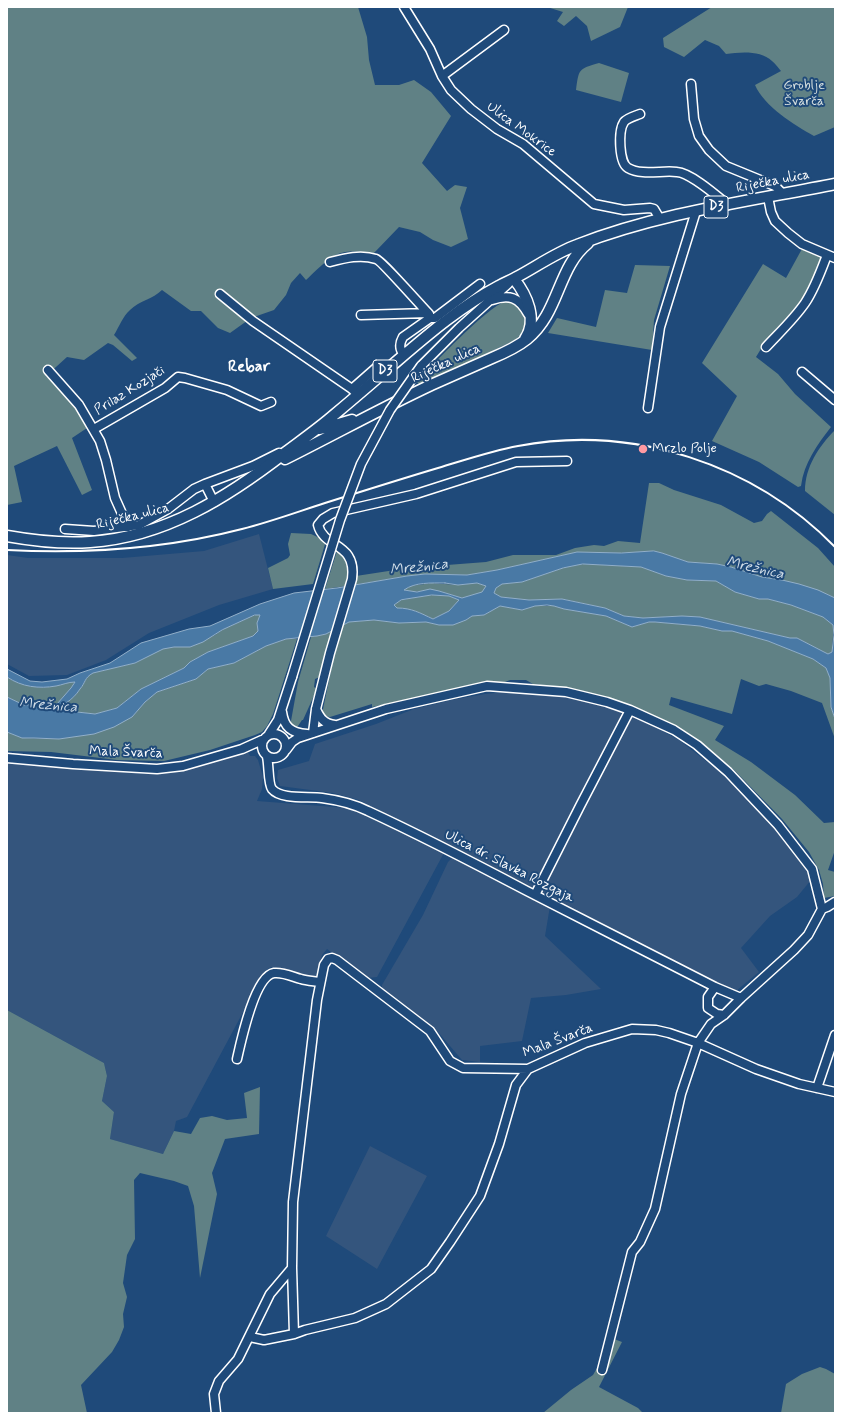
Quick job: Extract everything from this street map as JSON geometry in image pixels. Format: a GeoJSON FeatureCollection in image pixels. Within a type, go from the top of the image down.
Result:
{"type":"FeatureCollection","features":[{"type":"Feature","properties":{"kind":"main road","name":"Riječka ulica"},"geometry":{"type":"LineString","coordinates":[[7,536],[36,541],[66,543],[92,542],[120,538],[153,530],[175,522],[214,502],[262,471],[317,429],[355,392],[474,301],[574,246],[660,219],[835,184]]}},
{"type":"Feature","properties":{"kind":"main road","name":"Riječka ulica"},"geometry":{"type":"LineString","coordinates":[[262,471],[381,410],[523,342],[540,327],[544,321],[554,304],[572,262],[579,251],[599,237]]}},
{"type":"Feature","properties":{"kind":"main road"},"geometry":{"type":"LineString","coordinates":[[514,279],[527,300],[530,316],[529,331],[523,342]]}},
{"type":"Feature","properties":{"kind":"main road"},"geometry":{"type":"LineString","coordinates":[[317,429],[328,427],[381,410]]}},
{"type":"Feature","properties":{"kind":"street","name":"Ulica Mokrice"},"geometry":{"type":"LineString","coordinates":[[404,7],[430,49],[442,76],[451,90],[471,109],[497,129],[523,144],[594,204],[624,210],[650,208],[654,209],[660,219]]}},
{"type":"Feature","properties":{"kind":"street"},"geometry":{"type":"LineString","coordinates":[[442,76],[504,30]]}},
{"type":"Feature","properties":{"kind":"street"},"geometry":{"type":"LineString","coordinates":[[691,84],[694,119],[699,136],[709,150],[726,166],[775,186],[783,194]]}},
{"type":"Feature","properties":{"kind":"street"},"geometry":{"type":"LineString","coordinates":[[640,114],[625,121],[622,127],[621,155],[623,163],[627,168],[635,171],[678,172],[692,178],[728,205]]}},
{"type":"Feature","properties":{"kind":"street"},"geometry":{"type":"LineString","coordinates":[[768,197],[771,212],[775,221],[802,244],[835,258]]}},
{"type":"Feature","properties":{"kind":"street"},"geometry":{"type":"LineString","coordinates":[[648,408],[660,328],[696,211]]}},
{"type":"Feature","properties":{"kind":"street"},"geometry":{"type":"LineString","coordinates":[[766,347],[805,303],[818,279],[827,255]]}},
{"type":"Feature","properties":{"kind":"street"},"geometry":{"type":"LineString","coordinates":[[330,262],[352,257],[378,260],[429,315],[435,318],[480,284]]}},
{"type":"Feature","properties":{"kind":"street"},"geometry":{"type":"LineString","coordinates":[[270,774],[266,756],[262,749],[262,740],[269,734],[278,720],[282,710],[340,520],[361,464],[390,410],[421,366],[444,342],[514,279]]}},
{"type":"Feature","properties":{"kind":"street"},"geometry":{"type":"LineString","coordinates":[[220,294],[253,321],[355,392],[377,367]]}},
{"type":"Feature","properties":{"kind":"street"},"geometry":{"type":"LineString","coordinates":[[489,301],[505,296],[515,299],[524,306],[530,316]]}},
{"type":"Feature","properties":{"kind":"street"},"geometry":{"type":"LineString","coordinates":[[361,315],[429,315]]}},
{"type":"Feature","properties":{"kind":"street"},"geometry":{"type":"LineString","coordinates":[[404,355],[400,347],[401,341],[429,315]]}},
{"type":"Feature","properties":{"kind":"street","name":"Prilaz Kozjači"},"geometry":{"type":"LineString","coordinates":[[48,370],[79,405],[94,429],[102,447],[115,498],[128,527]]}},
{"type":"Feature","properties":{"kind":"street"},"geometry":{"type":"LineString","coordinates":[[802,372],[835,400]]}},
{"type":"Feature","properties":{"kind":"street","name":"Prilaz Kozjači"},"geometry":{"type":"LineString","coordinates":[[94,429],[165,388],[178,377],[227,390],[261,406],[271,402]]}},
{"type":"Feature","properties":{"kind":"street","name":"Riječka ulica"},"geometry":{"type":"LineString","coordinates":[[65,529],[94,531],[139,525],[168,509],[194,489],[253,466],[301,441]]}},
{"type":"Feature","properties":{"kind":"street"},"geometry":{"type":"LineString","coordinates":[[311,733],[330,653],[352,579],[353,570],[351,561],[347,554],[320,530],[318,525],[323,519],[333,513],[416,494],[516,462],[567,461]]}},
{"type":"Feature","properties":{"kind":"street"},"geometry":{"type":"LineString","coordinates":[[205,484],[214,502]]}},
{"type":"Feature","properties":{"kind":"street"},"geometry":{"type":"LineString","coordinates":[[270,774],[283,753],[292,742],[298,738],[386,709],[487,686],[566,692],[607,702],[630,710],[674,730],[697,744],[728,772],[778,825],[812,869],[822,908],[808,935],[794,950],[724,1015],[711,1024],[698,1043],[681,1094],[656,1209],[640,1242],[632,1252],[602,1370]]}},
{"type":"Feature","properties":{"kind":"street"},"geometry":{"type":"LineString","coordinates":[[316,709],[323,722],[335,725]]}},
{"type":"Feature","properties":{"kind":"street"},"geometry":{"type":"LineString","coordinates":[[282,710],[284,724],[288,728],[297,733],[311,733]]}},
{"type":"Feature","properties":{"kind":"street"},"geometry":{"type":"LineString","coordinates":[[535,895],[630,710]]}},
{"type":"Feature","properties":{"kind":"street"},"geometry":{"type":"LineString","coordinates":[[242,749],[252,749],[274,758],[283,753],[286,742],[279,731],[278,720]]}},
{"type":"Feature","properties":{"kind":"street"},"geometry":{"type":"LineString","coordinates":[[269,734],[273,733],[281,736],[298,738]]}},
{"type":"Feature","properties":{"kind":"street","name":"Mala Švarča"},"geometry":{"type":"LineString","coordinates":[[7,758],[157,769],[183,766],[242,749],[262,740]]}},
{"type":"Feature","properties":{"kind":"street","name":"Ulica dr. Slavka Rozgaja"},"geometry":{"type":"LineString","coordinates":[[270,774],[272,790],[279,794],[321,798],[349,804],[366,810],[451,850],[535,895],[715,987],[741,998]]}},
{"type":"Feature","properties":{"kind":"street"},"geometry":{"type":"LineString","coordinates":[[822,908],[835,902]]}},
{"type":"Feature","properties":{"kind":"street","name":"Mala Švarča"},"geometry":{"type":"LineString","coordinates":[[320,982],[324,965],[328,959],[332,958],[376,989],[430,1031],[450,1062],[463,1068],[528,1069],[585,1043],[632,1030],[656,1030],[698,1043],[756,1069],[799,1084],[835,1092]]}},
{"type":"Feature","properties":{"kind":"street"},"geometry":{"type":"LineString","coordinates":[[237,1059],[246,1022],[264,979],[269,975],[282,973],[303,980],[320,982],[294,1202],[292,1268],[294,1334]]}},
{"type":"Feature","properties":{"kind":"street"},"geometry":{"type":"LineString","coordinates":[[715,987],[708,997],[708,1008],[717,1014],[724,1015]]}},
{"type":"Feature","properties":{"kind":"street"},"geometry":{"type":"LineString","coordinates":[[817,1088],[835,1035]]}},
{"type":"Feature","properties":{"kind":"street"},"geometry":{"type":"LineString","coordinates":[[250,1337],[264,1340],[294,1334],[355,1318],[386,1304],[430,1269],[450,1242],[480,1196],[499,1144],[516,1085],[528,1069]]}},
{"type":"Feature","properties":{"kind":"street"},"geometry":{"type":"LineString","coordinates":[[216,1413],[214,1394],[219,1381],[238,1359],[270,1294],[292,1268]]}},
{"type":"Feature","properties":{"kind":"shaded area"},"geometry":{"type":"Polygon","coordinates":[[[259,534],[273,589],[219,605],[149,633],[106,660],[67,675],[29,676],[7,664],[7,555],[28,558],[122,558],[204,551],[259,534]]]}},
{"type":"Feature","properties":{"kind":"shaded area"},"geometry":{"type":"Polygon","coordinates":[[[505,692],[544,693],[598,704],[621,712],[621,721],[534,887],[530,888],[359,800],[333,793],[280,786],[277,778],[278,770],[309,761],[315,744],[376,724],[414,709],[451,700],[505,692]]]}},
{"type":"Feature","properties":{"kind":"shaded area"},"geometry":{"type":"Polygon","coordinates":[[[631,716],[644,721],[679,740],[715,768],[753,804],[797,853],[811,880],[797,897],[770,916],[741,948],[759,972],[736,991],[716,984],[540,893],[594,788],[599,775],[631,716]]]}},
{"type":"Feature","properties":{"kind":"shaded area"},"geometry":{"type":"Polygon","coordinates":[[[248,752],[250,756],[255,756],[258,760],[263,777],[262,789],[257,801],[347,808],[445,851],[377,977],[367,978],[327,949],[322,955],[317,976],[302,976],[271,967],[265,971],[187,1117],[176,1121],[174,1131],[163,1154],[110,1139],[114,1112],[102,1101],[107,1076],[104,1063],[7,1010],[7,761],[146,774],[174,772],[248,752]]]}},
{"type":"Feature","properties":{"kind":"shaded area"},"geometry":{"type":"Polygon","coordinates":[[[453,857],[550,906],[545,936],[601,989],[566,995],[531,998],[522,1041],[480,1046],[480,1062],[462,1060],[438,1032],[382,989],[382,985],[423,915],[448,862],[453,857]]]}},
{"type":"Feature","properties":{"kind":"shaded area"},"geometry":{"type":"Polygon","coordinates":[[[370,1146],[427,1176],[377,1269],[326,1236],[370,1146]]]}},
{"type":"Feature","properties":{"kind":"green space"},"geometry":{"type":"Polygon","coordinates":[[[7,7],[358,7],[367,37],[369,60],[375,85],[399,85],[414,80],[431,92],[451,116],[422,163],[447,191],[455,185],[467,187],[460,208],[468,239],[451,247],[433,240],[420,232],[399,227],[374,253],[353,251],[341,253],[327,261],[306,280],[300,273],[291,283],[286,295],[274,310],[251,318],[230,333],[218,328],[201,311],[191,311],[162,290],[130,310],[123,318],[114,335],[137,358],[132,361],[113,345],[108,343],[84,360],[67,357],[46,376],[78,406],[87,428],[72,438],[92,490],[82,495],[57,446],[14,466],[22,502],[7,505],[7,7]]]}},
{"type":"Feature","properties":{"kind":"green space"},"geometry":{"type":"Polygon","coordinates":[[[547,7],[628,7],[620,27],[591,41],[587,26],[576,16],[564,26],[557,21],[563,12],[547,7]]]}},
{"type":"Feature","properties":{"kind":"green space","name":"Groblje Švarča"},"geometry":{"type":"Polygon","coordinates":[[[712,7],[835,7],[835,127],[814,136],[789,121],[765,100],[755,85],[781,71],[775,63],[767,57],[756,53],[726,54],[719,46],[705,40],[684,57],[664,47],[663,38],[712,7]]]}},
{"type":"Feature","properties":{"kind":"green space"},"geometry":{"type":"Polygon","coordinates":[[[599,63],[629,73],[621,102],[576,90],[581,71],[587,67],[599,63]]]}},
{"type":"Feature","properties":{"kind":"green space"},"geometry":{"type":"Polygon","coordinates":[[[803,247],[821,256],[811,286],[800,306],[769,339],[756,357],[778,374],[795,394],[831,427],[808,462],[801,486],[798,487],[759,462],[712,441],[737,396],[702,363],[763,264],[786,278],[803,247]]]}},
{"type":"Feature","properties":{"kind":"green space"},"geometry":{"type":"Polygon","coordinates":[[[635,265],[670,266],[654,320],[652,350],[548,333],[557,318],[596,327],[605,290],[627,293],[635,265]]]}},
{"type":"Feature","properties":{"kind":"green space"},"geometry":{"type":"Polygon","coordinates":[[[507,301],[518,303],[525,318],[525,327],[520,336],[515,340],[422,385],[417,382],[447,350],[488,312],[499,304],[507,301]]]}},
{"type":"Feature","properties":{"kind":"green space"},"geometry":{"type":"Polygon","coordinates":[[[835,430],[835,515],[805,491],[807,474],[810,465],[818,450],[835,430]]]}},
{"type":"Feature","properties":{"kind":"green space"},"geometry":{"type":"Polygon","coordinates":[[[649,483],[659,483],[674,490],[721,505],[754,523],[762,521],[771,511],[818,548],[835,567],[835,598],[782,580],[762,577],[717,564],[688,562],[654,551],[621,553],[577,552],[497,570],[467,575],[425,574],[353,585],[356,576],[408,568],[486,562],[513,555],[556,555],[575,548],[594,545],[604,546],[618,541],[640,543],[649,483]]]}},
{"type":"Feature","properties":{"kind":"green space"},"geometry":{"type":"Polygon","coordinates":[[[291,533],[311,534],[326,541],[313,584],[273,589],[268,568],[288,558],[290,555],[288,544],[291,533]]]}},
{"type":"Feature","properties":{"kind":"green space"},"geometry":{"type":"Polygon","coordinates":[[[337,551],[347,563],[348,575],[346,586],[325,589],[337,551]]]}},
{"type":"Feature","properties":{"kind":"green space"},"geometry":{"type":"Polygon","coordinates":[[[583,564],[641,567],[666,576],[687,580],[716,581],[735,592],[759,599],[768,599],[791,605],[823,617],[833,625],[832,653],[828,654],[797,638],[790,638],[700,617],[682,616],[643,618],[624,616],[605,608],[563,599],[529,600],[501,597],[494,593],[496,588],[501,584],[522,582],[563,568],[583,564]]]}},
{"type":"Feature","properties":{"kind":"green space"},"geometry":{"type":"Polygon","coordinates":[[[432,583],[458,585],[477,583],[486,586],[483,592],[462,598],[439,591],[413,592],[404,590],[410,586],[432,583]]]}},
{"type":"Feature","properties":{"kind":"green space"},"geometry":{"type":"Polygon","coordinates":[[[432,595],[449,596],[459,600],[449,611],[433,619],[412,610],[397,608],[394,605],[401,600],[432,595]]]}},
{"type":"Feature","properties":{"kind":"green space"},"geometry":{"type":"Polygon","coordinates":[[[500,606],[522,610],[535,606],[554,606],[606,616],[632,627],[649,622],[655,622],[700,626],[722,631],[732,631],[768,641],[813,659],[826,668],[830,678],[831,707],[835,719],[835,739],[822,703],[791,691],[766,684],[759,686],[741,679],[732,714],[671,697],[669,705],[724,726],[715,740],[751,762],[795,795],[824,823],[835,822],[835,850],[828,870],[835,872],[835,896],[824,898],[823,884],[819,870],[809,852],[782,819],[734,770],[705,745],[660,719],[634,707],[614,700],[571,689],[533,684],[526,680],[510,680],[497,685],[471,686],[372,707],[372,704],[330,717],[322,714],[333,656],[342,626],[349,622],[374,620],[399,623],[427,622],[439,625],[466,620],[472,616],[484,615],[500,606]]]}},
{"type":"Feature","properties":{"kind":"green space"},"geometry":{"type":"Polygon","coordinates":[[[255,615],[260,615],[257,623],[258,631],[253,636],[208,652],[190,662],[184,668],[141,689],[117,708],[95,714],[77,712],[66,708],[66,703],[75,695],[87,678],[93,673],[135,663],[162,649],[190,647],[255,615]]]}},
{"type":"Feature","properties":{"kind":"green space"},"geometry":{"type":"Polygon","coordinates":[[[332,631],[320,677],[315,679],[314,687],[317,689],[303,720],[298,726],[291,726],[298,682],[311,637],[326,634],[332,631]]]}},
{"type":"Feature","properties":{"kind":"green space"},"geometry":{"type":"Polygon","coordinates":[[[286,639],[297,639],[273,714],[262,732],[255,735],[210,750],[164,761],[117,760],[51,752],[7,751],[7,732],[22,738],[59,739],[132,717],[145,702],[157,692],[196,679],[208,669],[234,663],[266,646],[286,639]]]}},
{"type":"Feature","properties":{"kind":"green space"},"geometry":{"type":"Polygon","coordinates":[[[7,677],[32,687],[52,687],[75,681],[58,704],[24,705],[7,697],[7,677]]]}},
{"type":"Feature","properties":{"kind":"green space"},"geometry":{"type":"Polygon","coordinates":[[[7,1010],[104,1063],[107,1076],[102,1101],[114,1112],[110,1139],[163,1154],[174,1131],[191,1134],[200,1118],[212,1116],[227,1120],[247,1118],[244,1093],[260,1087],[259,1134],[225,1139],[212,1173],[217,1194],[200,1278],[194,1206],[188,1186],[140,1173],[134,1180],[135,1239],[127,1255],[123,1283],[127,1297],[123,1314],[124,1327],[112,1352],[81,1385],[87,1413],[7,1413],[7,1010]]]}},
{"type":"Feature","properties":{"kind":"green space"},"geometry":{"type":"Polygon","coordinates":[[[614,1339],[622,1342],[599,1387],[638,1408],[643,1413],[543,1413],[571,1390],[593,1375],[614,1339]]]}},
{"type":"Feature","properties":{"kind":"green space"},"geometry":{"type":"Polygon","coordinates":[[[820,1367],[835,1374],[835,1413],[781,1413],[786,1384],[802,1374],[820,1367]]]}},
{"type":"Feature","properties":{"kind":"water","name":"Mrežnica"},"geometry":{"type":"Polygon","coordinates":[[[654,551],[688,562],[717,564],[762,577],[799,584],[818,590],[835,598],[835,719],[831,707],[830,678],[826,668],[813,659],[768,641],[732,631],[722,631],[700,626],[649,622],[632,627],[606,616],[547,605],[535,606],[522,610],[500,606],[484,615],[472,616],[453,625],[439,625],[426,622],[399,623],[374,620],[349,622],[326,634],[286,639],[266,646],[234,663],[208,669],[196,679],[157,692],[145,702],[132,717],[114,727],[94,734],[59,739],[22,738],[7,732],[7,697],[24,705],[57,704],[75,682],[50,687],[25,685],[7,677],[7,669],[30,681],[42,682],[67,679],[110,663],[141,643],[189,629],[210,626],[260,604],[294,593],[337,588],[425,574],[467,575],[497,570],[577,552],[621,553],[654,551]],[[583,564],[563,568],[522,582],[502,584],[496,588],[494,593],[501,597],[529,600],[562,599],[605,608],[624,616],[643,618],[682,616],[700,617],[790,638],[797,638],[828,654],[832,652],[834,635],[833,625],[823,617],[791,605],[768,599],[759,599],[735,592],[716,581],[687,580],[666,576],[641,567],[583,564]],[[429,583],[418,584],[404,590],[417,592],[430,589],[462,598],[482,592],[486,586],[477,583],[458,585],[429,583]],[[432,595],[401,600],[394,605],[397,608],[412,610],[433,619],[449,611],[459,600],[449,596],[432,595]],[[255,615],[222,630],[203,642],[190,647],[163,649],[135,663],[93,673],[87,678],[75,695],[66,703],[67,708],[77,712],[95,714],[117,708],[141,689],[184,668],[190,662],[208,652],[253,636],[258,631],[257,623],[260,615],[255,615]]]}},
{"type":"Feature","properties":{"kind":"railway"},"geometry":{"type":"LineString","coordinates":[[7,550],[96,550],[155,545],[213,536],[263,523],[488,453],[518,446],[561,441],[605,441],[647,446],[689,457],[729,473],[767,493],[803,518],[835,547]]}},
{"type":"Feature","properties":{"kind":"place","name":"Mrzlo Polje"},"geometry":{"type":"Point","coordinates":[643,449]}},
{"type":"Feature","properties":{"kind":"district","name":"Rebar"},"geometry":{"type":"Point","coordinates":[249,368]}}]}
